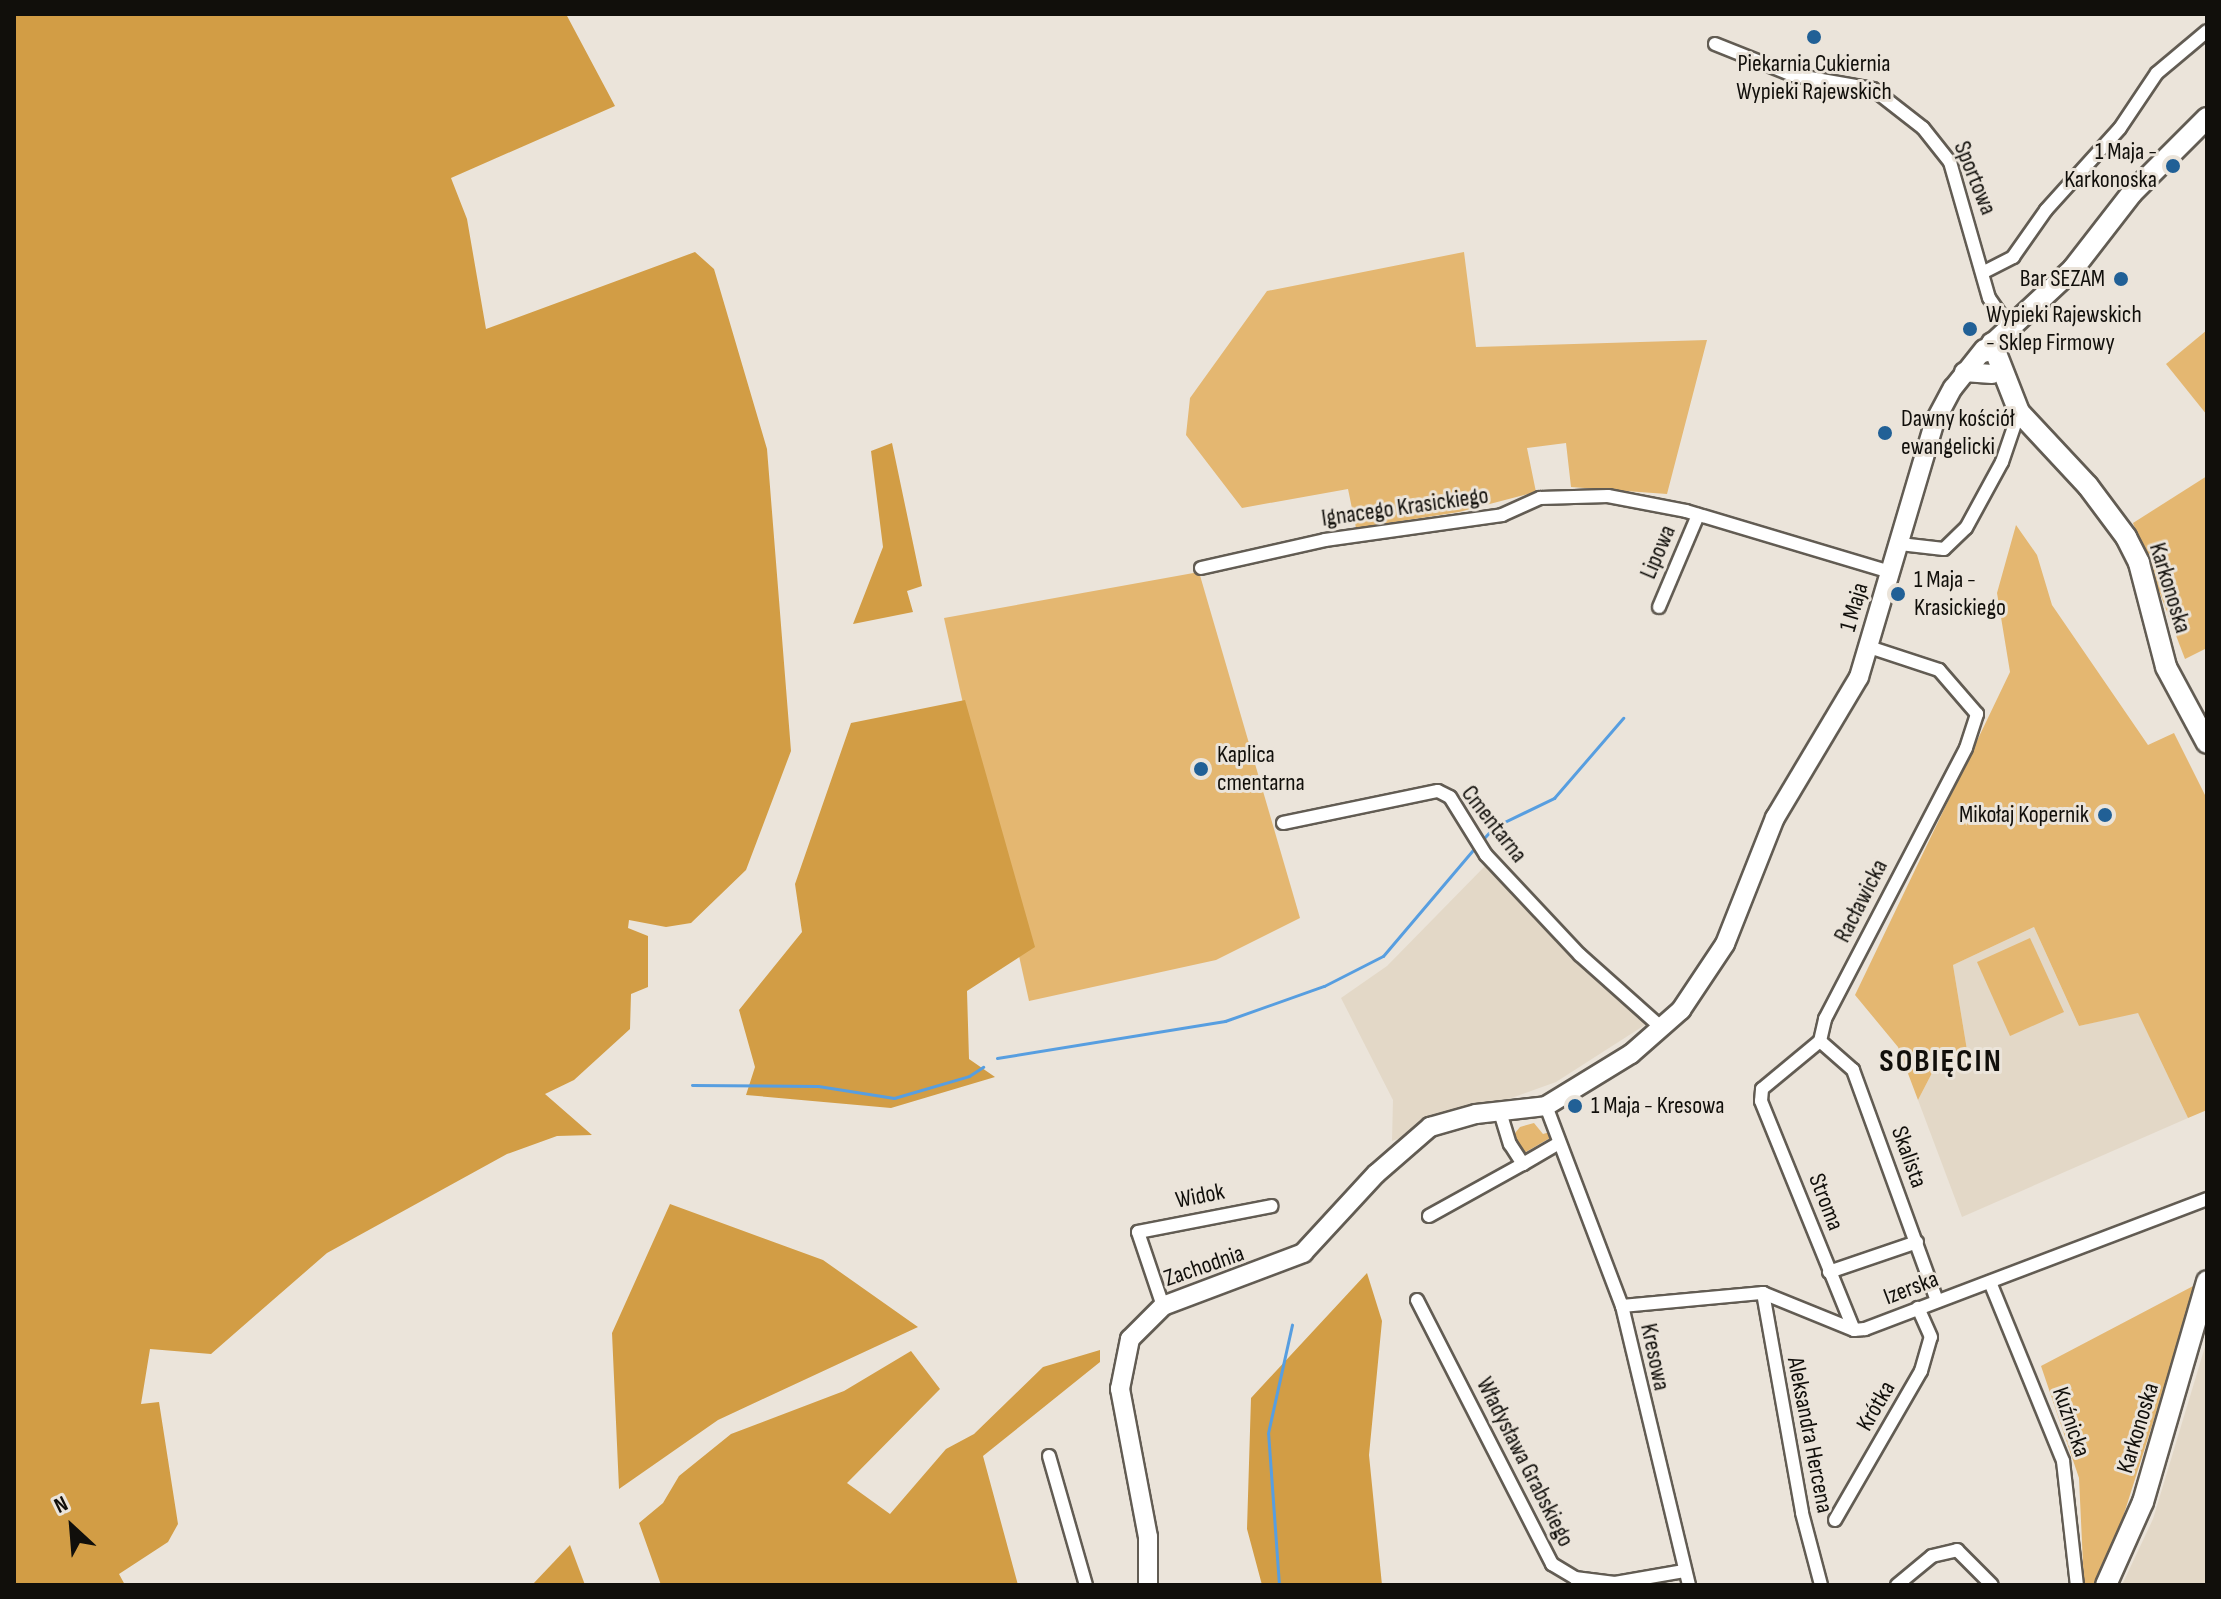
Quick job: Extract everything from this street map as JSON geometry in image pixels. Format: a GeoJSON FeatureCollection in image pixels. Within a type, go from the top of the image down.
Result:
{"type":"FeatureCollection","features":[{"type":"Feature","properties":{"kind":"main road","name":"1 Maja"},"geometry":{"type":"LineString","coordinates":[[1988,346],[2073,269],[2140,184],[2207,118]]}},
{"type":"Feature","properties":{"kind":"main road","name":"Karkonoska"},"geometry":{"type":"LineString","coordinates":[[1988,346],[1998,379],[2019,412],[2088,486],[2126,537],[2139,563],[2166,667],[2207,743]]}},
{"type":"Feature","properties":{"kind":"main road","name":"Karkonoska"},"geometry":{"type":"LineString","coordinates":[[2106,1585],[2143,1502],[2207,1281]]}},
{"type":"Feature","properties":{"kind":"street"},"geometry":{"type":"LineString","coordinates":[[1984,272],[2002,267],[2013,257],[2046,210],[2120,128],[2157,73],[2207,31]]}},
{"type":"Feature","properties":{"kind":"street","name":"Sportowa"},"geometry":{"type":"LineString","coordinates":[[1715,44],[1793,75],[1859,83],[1908,114],[1937,141],[1950,162],[1989,298],[2009,327]]}},
{"type":"Feature","properties":{"kind":"street","name":"1 Maja"},"geometry":{"type":"LineString","coordinates":[[1546,1106],[1631,1054],[1662,1028],[1691,998],[1725,944],[1775,818],[1840,713],[1869,647],[1934,423],[1964,372],[1988,346]]}},
{"type":"Feature","properties":{"kind":"street"},"geometry":{"type":"LineString","coordinates":[[1964,372],[1998,379]]}},
{"type":"Feature","properties":{"kind":"street"},"geometry":{"type":"LineString","coordinates":[[1900,544],[1944,549],[1966,528],[2002,462],[2019,412]]}},
{"type":"Feature","properties":{"kind":"street","name":"Ignacego Krasickiego"},"geometry":{"type":"LineString","coordinates":[[1201,568],[1325,540],[1502,515],[1540,498],[1640,499],[1891,572]]}},
{"type":"Feature","properties":{"kind":"street","name":"Lipowa"},"geometry":{"type":"LineString","coordinates":[[1659,607],[1698,515]]}},
{"type":"Feature","properties":{"kind":"street","name":"Racławicka"},"geometry":{"type":"LineString","coordinates":[[1820,1041],[1825,1019],[1966,748],[1977,714],[1939,670],[1869,647]]}},
{"type":"Feature","properties":{"kind":"street","name":"Cmentarna"},"geometry":{"type":"LineString","coordinates":[[1283,823],[1438,791],[1450,797],[1497,867],[1580,955],[1662,1028]]}},
{"type":"Feature","properties":{"kind":"street","name":"Stroma"},"geometry":{"type":"LineString","coordinates":[[1820,1041],[1762,1089],[1761,1101],[1854,1330]]}},
{"type":"Feature","properties":{"kind":"street","name":"Skalista"},"geometry":{"type":"LineString","coordinates":[[1820,1041],[1853,1070],[1937,1301]]}},
{"type":"Feature","properties":{"kind":"street","name":"Zachodnia"},"geometry":{"type":"LineString","coordinates":[[1148,1585],[1148,1537],[1120,1389],[1130,1339],[1163,1306],[1303,1253],[1412,1139],[1453,1118],[1546,1106]]}},
{"type":"Feature","properties":{"kind":"street","name":"Kresowa"},"geometry":{"type":"LineString","coordinates":[[1546,1106],[1622,1306],[1689,1585]]}},
{"type":"Feature","properties":{"kind":"street"},"geometry":{"type":"LineString","coordinates":[[1500,1112],[1523,1164]]}},
{"type":"Feature","properties":{"kind":"street"},"geometry":{"type":"LineString","coordinates":[[1429,1216],[1559,1143]]}},
{"type":"Feature","properties":{"kind":"street","name":"Izerska"},"geometry":{"type":"LineString","coordinates":[[1854,1330],[2207,1199]]}},
{"type":"Feature","properties":{"kind":"street","name":"Widok"},"geometry":{"type":"LineString","coordinates":[[1163,1306],[1138,1232],[1272,1206]]}},
{"type":"Feature","properties":{"kind":"street"},"geometry":{"type":"LineString","coordinates":[[1829,1272],[1917,1242]]}},
{"type":"Feature","properties":{"kind":"street","name":"Kuźnicka"},"geometry":{"type":"LineString","coordinates":[[1990,1282],[2063,1461],[2077,1585]]}},
{"type":"Feature","properties":{"kind":"street"},"geometry":{"type":"LineString","coordinates":[[1622,1306],[1763,1293],[1854,1330]]}},
{"type":"Feature","properties":{"kind":"street","name":"Aleksandra Hercena"},"geometry":{"type":"LineString","coordinates":[[1763,1293],[1783,1420],[1821,1585]]}},
{"type":"Feature","properties":{"kind":"street","name":"Władysława Grabskiego"},"geometry":{"type":"LineString","coordinates":[[1417,1300],[1552,1564],[1575,1578],[1606,1583],[1637,1583],[1684,1571]]}},
{"type":"Feature","properties":{"kind":"street","name":"Krótka"},"geometry":{"type":"LineString","coordinates":[[1835,1520],[1921,1371],[1931,1337],[1918,1308]]}},
{"type":"Feature","properties":{"kind":"street"},"geometry":{"type":"LineString","coordinates":[[1049,1456],[1086,1585]]}},
{"type":"Feature","properties":{"kind":"street"},"geometry":{"type":"LineString","coordinates":[[1897,1585],[1932,1556],[1957,1550],[1992,1585]]}},
{"type":"Feature","properties":{"kind":"shaded area"},"geometry":{"type":"Polygon","coordinates":[[[14,14],[566,14],[615,106],[451,178],[467,219],[486,329],[695,252],[714,269],[767,449],[791,751],[746,870],[691,923],[666,927],[629,920],[628,928],[648,936],[648,987],[631,994],[630,1029],[574,1080],[545,1094],[592,1135],[557,1136],[507,1154],[327,1253],[211,1354],[150,1349],[141,1404],[159,1402],[178,1524],[168,1542],[119,1574],[125,1585],[14,1585],[14,14]]]}},
{"type":"Feature","properties":{"kind":"shaded area"},"geometry":{"type":"Polygon","coordinates":[[[1464,252],[1476,347],[1707,340],[1667,494],[1571,487],[1566,443],[1527,448],[1536,492],[1459,512],[1356,528],[1348,489],[1242,508],[1186,435],[1190,398],[1267,291],[1464,252]]]}},
{"type":"Feature","properties":{"kind":"shaded area"},"geometry":{"type":"Polygon","coordinates":[[[2207,330],[2207,415],[2166,364],[2207,330]]]}},
{"type":"Feature","properties":{"kind":"shaded area"},"geometry":{"type":"Polygon","coordinates":[[[892,443],[922,586],[907,591],[913,612],[853,624],[883,547],[871,451],[892,443]]]}},
{"type":"Feature","properties":{"kind":"shaded area"},"geometry":{"type":"Polygon","coordinates":[[[2207,476],[2207,648],[2185,659],[2133,523],[2207,476]]]}},
{"type":"Feature","properties":{"kind":"shaded area"},"geometry":{"type":"Polygon","coordinates":[[[2016,525],[2037,555],[2052,605],[2148,745],[2174,733],[2207,799],[2207,1110],[2188,1118],[2138,1013],[2079,1026],[2034,927],[1953,965],[1967,1050],[1932,1073],[1918,1100],[1898,1047],[1855,995],[2010,672],[1997,593],[2016,525]]]}},
{"type":"Feature","properties":{"kind":"shaded area"},"geometry":{"type":"Polygon","coordinates":[[[1199,572],[1300,918],[1216,960],[1029,1001],[944,618],[1199,572]]]}},
{"type":"Feature","properties":{"kind":"shaded area"},"geometry":{"type":"Polygon","coordinates":[[[965,700],[1035,947],[967,991],[969,1059],[995,1077],[891,1108],[746,1095],[755,1067],[739,1010],[802,932],[795,884],[851,723],[965,700]]]}},
{"type":"Feature","properties":{"kind":"shaded area"},"geometry":{"type":"Polygon","coordinates":[[[1486,865],[1566,950],[1648,1023],[1556,1082],[1392,1141],[1393,1100],[1341,998],[1387,966],[1486,865]]]}},
{"type":"Feature","properties":{"kind":"shaded area"},"geometry":{"type":"Polygon","coordinates":[[[2034,927],[2079,1026],[2138,1012],[2188,1118],[1962,1217],[1918,1100],[1932,1073],[1967,1050],[1953,965],[2034,927]]]}},
{"type":"Feature","properties":{"kind":"shaded area"},"geometry":{"type":"Polygon","coordinates":[[[2030,938],[2064,1012],[2010,1036],[1977,962],[2030,938]]]}},
{"type":"Feature","properties":{"kind":"shaded area"},"geometry":{"type":"Polygon","coordinates":[[[1534,1123],[1543,1134],[1550,1132],[1550,1138],[1524,1153],[1511,1138],[1520,1127],[1534,1123]]]}},
{"type":"Feature","properties":{"kind":"shaded area"},"geometry":{"type":"Polygon","coordinates":[[[670,1204],[823,1260],[918,1327],[718,1420],[619,1489],[612,1333],[670,1204]]]}},
{"type":"Feature","properties":{"kind":"shaded area"},"geometry":{"type":"Polygon","coordinates":[[[1367,1273],[1382,1321],[1369,1455],[1382,1585],[1262,1585],[1247,1529],[1251,1398],[1367,1273]]]}},
{"type":"Feature","properties":{"kind":"shaded area"},"geometry":{"type":"Polygon","coordinates":[[[2197,1284],[2116,1539],[2097,1585],[2084,1585],[2079,1478],[2041,1366],[2197,1284]]]}},
{"type":"Feature","properties":{"kind":"shaded area"},"geometry":{"type":"Polygon","coordinates":[[[2207,1340],[2207,1585],[2122,1585],[2153,1519],[2207,1340]]]}},
{"type":"Feature","properties":{"kind":"shaded area"},"geometry":{"type":"Polygon","coordinates":[[[1100,1350],[1100,1362],[983,1456],[1018,1585],[661,1585],[639,1523],[663,1503],[679,1476],[731,1434],[844,1391],[911,1351],[940,1389],[847,1483],[890,1514],[946,1449],[974,1434],[1043,1367],[1100,1350]]]}},
{"type":"Feature","properties":{"kind":"shaded area"},"geometry":{"type":"Polygon","coordinates":[[[570,1545],[585,1585],[532,1585],[570,1545]]]}},
{"type":"Feature","properties":{"kind":"waterway"},"geometry":{"type":"LineString","coordinates":[[1485,837],[1494,827],[1554,798],[1623,718]]}},
{"type":"Feature","properties":{"kind":"waterway"},"geometry":{"type":"LineString","coordinates":[[997,1058],[1225,1021],[1324,986],[1383,956],[1473,850]]}},
{"type":"Feature","properties":{"kind":"waterway"},"geometry":{"type":"LineString","coordinates":[[692,1085],[818,1086],[894,1098],[969,1076],[983,1067]]}},
{"type":"Feature","properties":{"kind":"waterway"},"geometry":{"type":"LineString","coordinates":[[1279,1585],[1268,1433],[1292,1325]]}},
{"type":"Feature","properties":{"kind":"place","name":"Piekarnia Cukiernia Wypieki Rajewskich"},"geometry":{"type":"Point","coordinates":[1814,37]}},
{"type":"Feature","properties":{"kind":"place","name":"1 Maja - Karkonoska"},"geometry":{"type":"Point","coordinates":[2173,166]}},
{"type":"Feature","properties":{"kind":"place","name":"Bar SEZAM"},"geometry":{"type":"Point","coordinates":[2121,279]}},
{"type":"Feature","properties":{"kind":"place","name":"Wypieki Rajewskich - Sklep Firmowy"},"geometry":{"type":"Point","coordinates":[1970,329]}},
{"type":"Feature","properties":{"kind":"place","name":"Dawny kościół ewangelicki"},"geometry":{"type":"Point","coordinates":[1885,433]}},
{"type":"Feature","properties":{"kind":"place","name":"1 Maja - Krasickiego"},"geometry":{"type":"Point","coordinates":[1898,594]}},
{"type":"Feature","properties":{"kind":"place","name":"Kaplica cmentarna"},"geometry":{"type":"Point","coordinates":[1201,769]}},
{"type":"Feature","properties":{"kind":"place","name":"Mikołaj Kopernik"},"geometry":{"type":"Point","coordinates":[2105,815]}},
{"type":"Feature","properties":{"kind":"place","name":"1 Maja - Kresowa"},"geometry":{"type":"Point","coordinates":[1575,1106]}},
{"type":"Feature","properties":{"kind":"district","name":"SOBIĘCIN"},"geometry":{"type":"Point","coordinates":[1941,1062]}}]}
